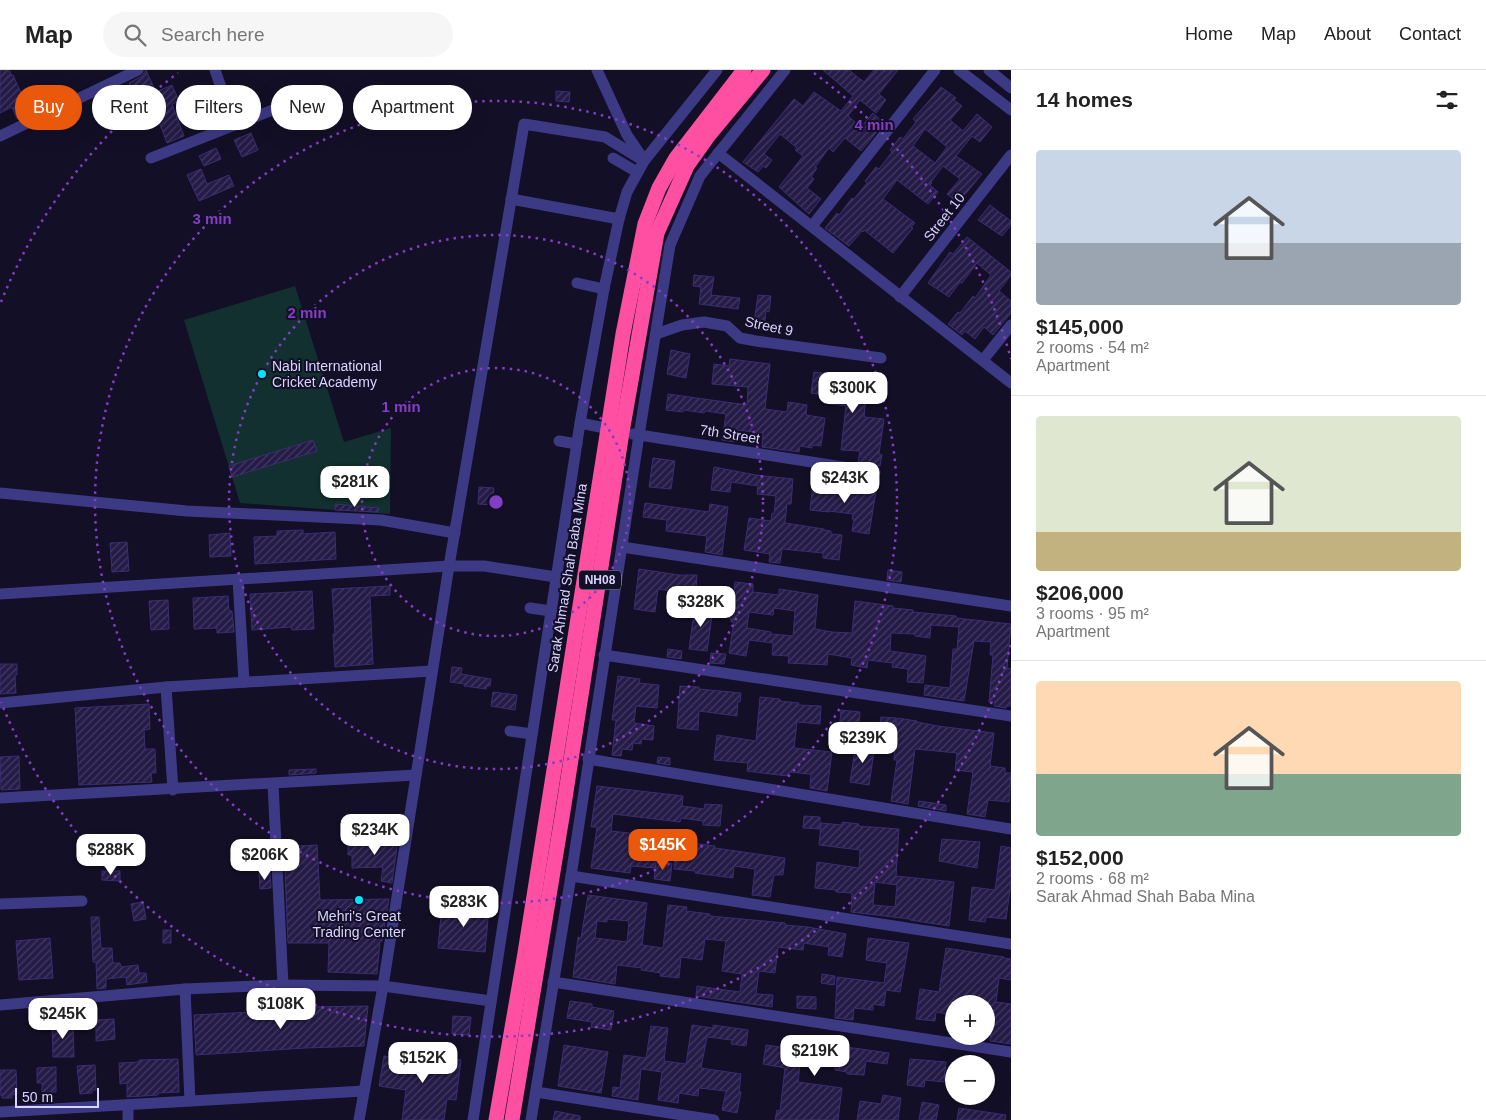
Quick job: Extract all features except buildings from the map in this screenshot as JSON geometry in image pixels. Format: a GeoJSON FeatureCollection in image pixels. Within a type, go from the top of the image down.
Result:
{"type":"FeatureCollection","features":[{"type":"Feature","properties":{"kind":"highway","name":"Sarak Ahmad Shah Baba Mina"},"geometry":{"type":"LineString","coordinates":[[496,1120],[615,430],[623,334],[645,224],[658,188],[676,158],[744,70]]}},
{"type":"Feature","properties":{"kind":"highway","name":"NH08"},"geometry":{"type":"LineString","coordinates":[[512,1120],[565,801],[615,430],[657,233],[687,166],[709,135],[763,70]]}},
{"type":"Feature","properties":{"kind":"street"},"geometry":{"type":"LineString","coordinates":[[0,136],[138,70]]}},
{"type":"Feature","properties":{"kind":"street"},"geometry":{"type":"LineString","coordinates":[[215,70],[220,85]]}},
{"type":"Feature","properties":{"kind":"street"},"geometry":{"type":"LineString","coordinates":[[596,70],[627,135],[644,161]]}},
{"type":"Feature","properties":{"kind":"street"},"geometry":{"type":"LineString","coordinates":[[473,1120],[580,423],[604,289],[620,219],[627,192],[644,161],[717,70]]}},
{"type":"Feature","properties":{"kind":"street"},"geometry":{"type":"LineString","coordinates":[[531,1120],[670,245],[700,176],[785,70]]}},
{"type":"Feature","properties":{"kind":"street"},"geometry":{"type":"LineString","coordinates":[[812,226],[935,70]]}},
{"type":"Feature","properties":{"kind":"street"},"geometry":{"type":"LineString","coordinates":[[959,70],[1011,110]]}},
{"type":"Feature","properties":{"kind":"street"},"geometry":{"type":"LineString","coordinates":[[989,70],[1011,88]]}},
{"type":"Feature","properties":{"kind":"street"},"geometry":{"type":"LineString","coordinates":[[359,1120],[383,986],[449,566],[524,124],[605,136],[644,161]]}},
{"type":"Feature","properties":{"kind":"street"},"geometry":{"type":"LineString","coordinates":[[151,158],[221,130]]}},
{"type":"Feature","properties":{"kind":"street"},"geometry":{"type":"LineString","coordinates":[[718,153],[1011,383]]}},
{"type":"Feature","properties":{"kind":"street","name":"Street 10"},"geometry":{"type":"LineString","coordinates":[[900,297],[1011,155]]}},
{"type":"Feature","properties":{"kind":"street"},"geometry":{"type":"LineString","coordinates":[[613,158],[637,172]]}},
{"type":"Feature","properties":{"kind":"street"},"geometry":{"type":"LineString","coordinates":[[511,200],[620,219]]}},
{"type":"Feature","properties":{"kind":"street"},"geometry":{"type":"LineString","coordinates":[[577,283],[604,289]]}},
{"type":"Feature","properties":{"kind":"street","name":"Street 9"},"geometry":{"type":"LineString","coordinates":[[656,334],[682,325],[704,322],[727,326],[740,338],[881,358]]}},
{"type":"Feature","properties":{"kind":"street"},"geometry":{"type":"LineString","coordinates":[[983,360],[1011,326]]}},
{"type":"Feature","properties":{"kind":"street","name":"7th Street"},"geometry":{"type":"LineString","coordinates":[[580,423],[876,472]]}},
{"type":"Feature","properties":{"kind":"street"},"geometry":{"type":"LineString","coordinates":[[559,441],[577,444]]}},
{"type":"Feature","properties":{"kind":"street"},"geometry":{"type":"LineString","coordinates":[[0,493],[187,511],[381,520],[455,532]]}},
{"type":"Feature","properties":{"kind":"street"},"geometry":{"type":"LineString","coordinates":[[622,547],[1011,606]]}},
{"type":"Feature","properties":{"kind":"street"},"geometry":{"type":"LineString","coordinates":[[0,594],[449,566],[484,566],[556,577]]}},
{"type":"Feature","properties":{"kind":"street"},"geometry":{"type":"LineString","coordinates":[[238,579],[244,682]]}},
{"type":"Feature","properties":{"kind":"street"},"geometry":{"type":"LineString","coordinates":[[530,608],[551,611]]}},
{"type":"Feature","properties":{"kind":"street"},"geometry":{"type":"LineString","coordinates":[[604,655],[1011,716]]}},
{"type":"Feature","properties":{"kind":"street"},"geometry":{"type":"LineString","coordinates":[[0,703],[166,687],[432,671]]}},
{"type":"Feature","properties":{"kind":"street"},"geometry":{"type":"LineString","coordinates":[[166,687],[173,790]]}},
{"type":"Feature","properties":{"kind":"street"},"geometry":{"type":"LineString","coordinates":[[510,730],[532,734]]}},
{"type":"Feature","properties":{"kind":"street"},"geometry":{"type":"LineString","coordinates":[[588,759],[1011,829]]}},
{"type":"Feature","properties":{"kind":"street"},"geometry":{"type":"LineString","coordinates":[[0,798],[173,790],[416,775]]}},
{"type":"Feature","properties":{"kind":"street"},"geometry":{"type":"LineString","coordinates":[[273,784],[283,985]]}},
{"type":"Feature","properties":{"kind":"street"},"geometry":{"type":"LineString","coordinates":[[571,876],[1011,944]]}},
{"type":"Feature","properties":{"kind":"street"},"geometry":{"type":"LineString","coordinates":[[0,904],[82,901]]}},
{"type":"Feature","properties":{"kind":"street"},"geometry":{"type":"LineString","coordinates":[[553,982],[1011,1052]]}},
{"type":"Feature","properties":{"kind":"street"},"geometry":{"type":"LineString","coordinates":[[0,1005],[185,989],[283,985],[383,986],[491,1001]]}},
{"type":"Feature","properties":{"kind":"street"},"geometry":{"type":"LineString","coordinates":[[185,989],[190,1101]]}},
{"type":"Feature","properties":{"kind":"street"},"geometry":{"type":"LineString","coordinates":[[0,1112],[364,1091]]}},
{"type":"Feature","properties":{"kind":"street"},"geometry":{"type":"LineString","coordinates":[[536,1092],[714,1120]]}},
{"type":"Feature","properties":{"kind":"street"},"geometry":{"type":"LineString","coordinates":[[128,1105],[128,1120]]}},
{"type":"Feature","properties":{"kind":"green space","name":"Nabi International Cricket Academy"},"geometry":{"type":"Polygon","coordinates":[[[295,286],[344,442],[391,428],[390,514],[240,503],[184,320],[295,286]]]}},
{"type":"Feature","properties":{"kind":"place","name":"Nabi International Cricket Academy"},"geometry":{"type":"Point","coordinates":[262,374]}},
{"type":"Feature","properties":{"kind":"place","name":"Mehri's Great Trading Center"},"geometry":{"type":"Point","coordinates":[359,900]}}]}
